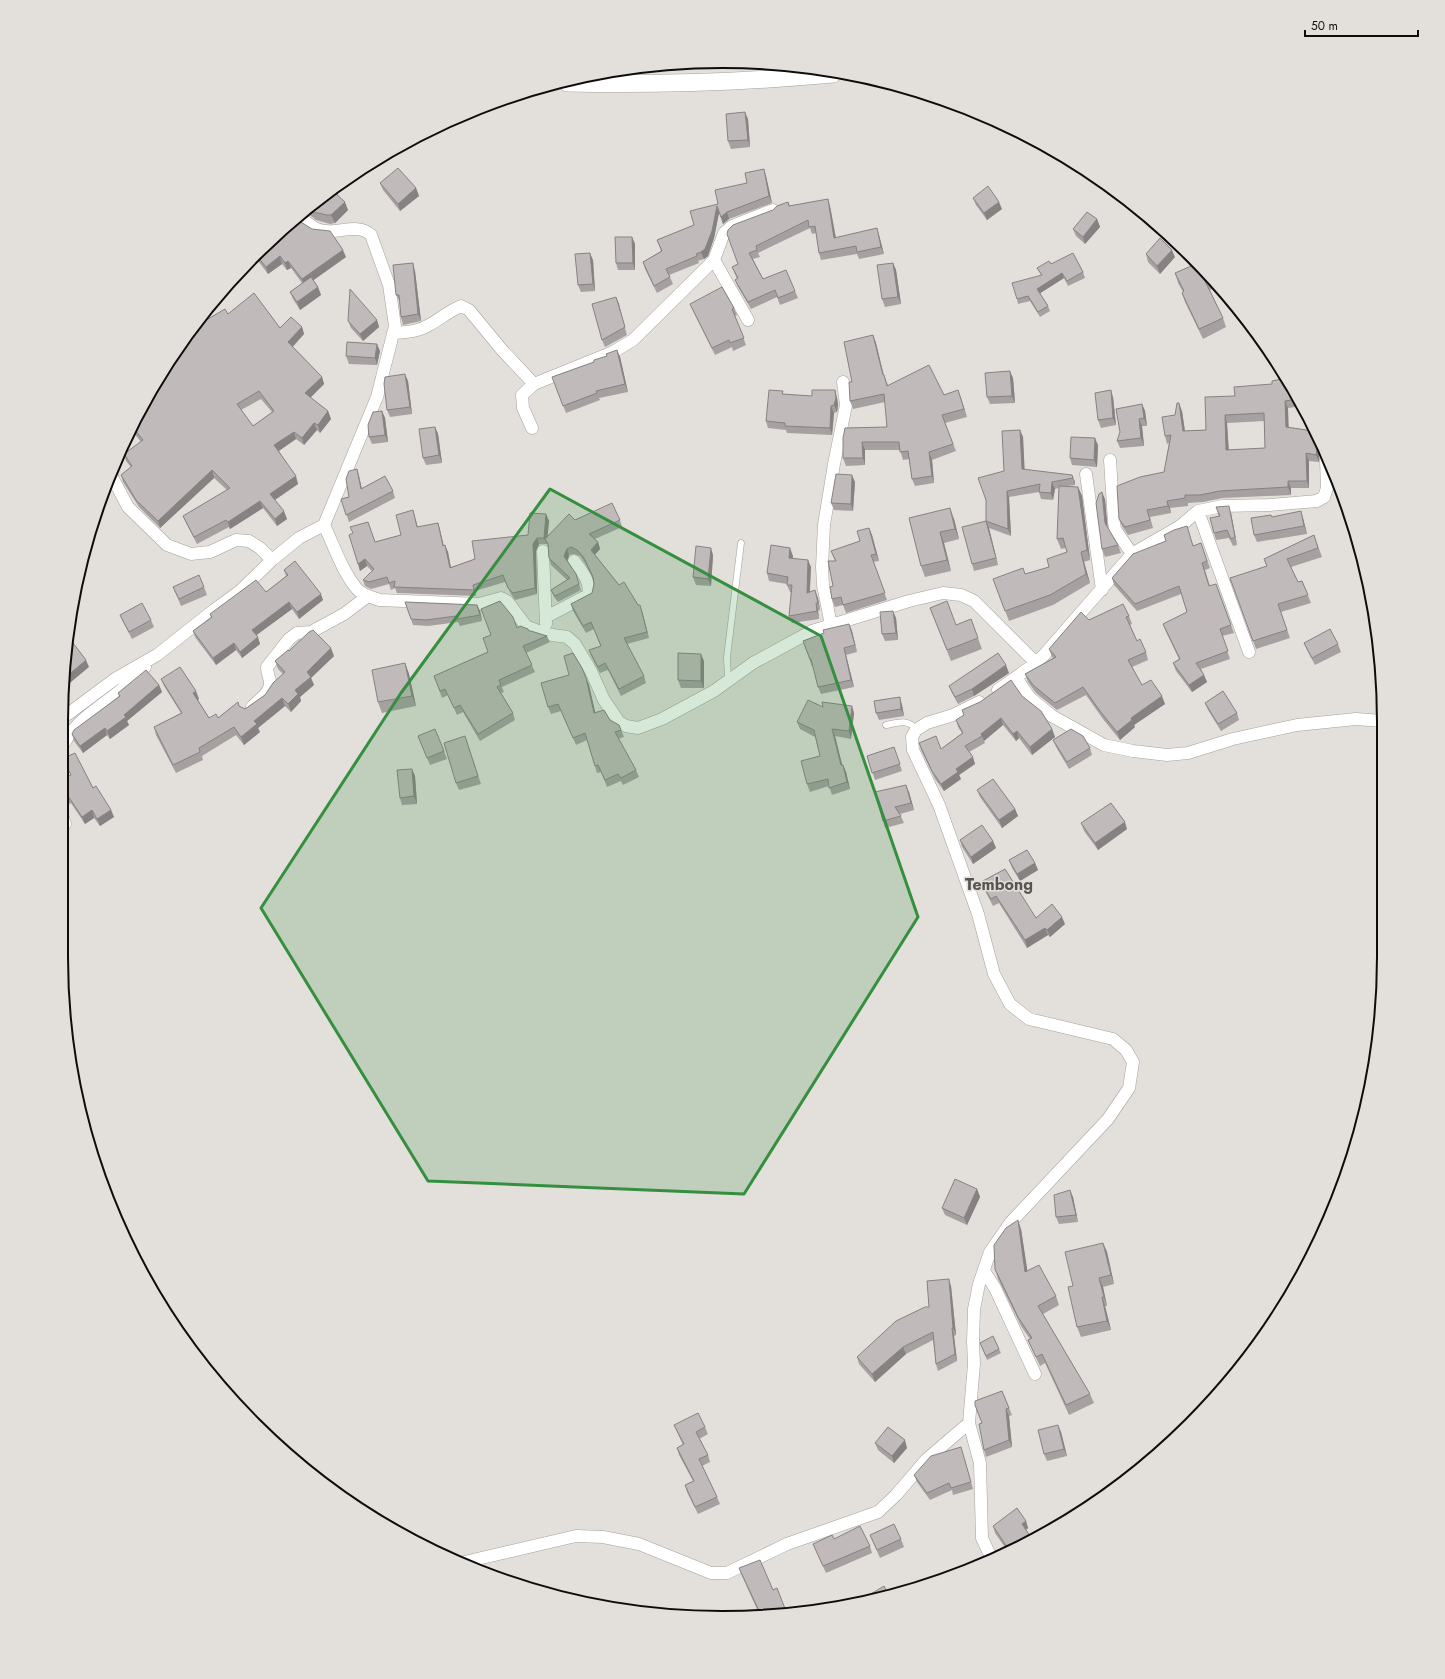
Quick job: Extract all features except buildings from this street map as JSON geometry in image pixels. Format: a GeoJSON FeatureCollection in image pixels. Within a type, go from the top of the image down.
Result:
{"type":"FeatureCollection","features":[{"type":"Feature","properties":{"kind":"street"},"geometry":{"type":"LineString","coordinates":[[585,83],[639,84],[816,75]]}},
{"type":"Feature","properties":{"kind":"street"},"geometry":{"type":"LineString","coordinates":[[532,428],[522,400],[522,395],[534,384],[613,352],[632,340],[714,260],[724,233],[732,226],[774,210]]}},
{"type":"Feature","properties":{"kind":"street"},"geometry":{"type":"LineString","coordinates":[[68,737],[84,718],[127,685],[157,655],[214,610],[240,592],[272,560],[299,538],[324,525],[377,397],[395,326],[389,285],[371,235],[360,229],[329,231],[317,229],[304,220]]}},
{"type":"Feature","properties":{"kind":"street"},"geometry":{"type":"LineString","coordinates":[[714,260],[748,320]]}},
{"type":"Feature","properties":{"kind":"street"},"geometry":{"type":"LineString","coordinates":[[393,334],[415,331],[430,325],[441,316],[461,306],[469,310],[502,350],[534,384]]}},
{"type":"Feature","properties":{"kind":"street"},"geometry":{"type":"LineString","coordinates":[[831,624],[824,591],[822,567],[824,524],[845,410],[843,382]]}},
{"type":"Feature","properties":{"kind":"street"},"geometry":{"type":"LineString","coordinates":[[1110,460],[1115,529],[1132,554]]}},
{"type":"Feature","properties":{"kind":"street"},"geometry":{"type":"LineString","coordinates":[[990,1554],[982,1538],[980,1463],[969,1423],[974,1364],[974,1309],[979,1284],[990,1252],[1011,1222],[1108,1119],[1129,1088],[1133,1062],[1126,1050],[1113,1039],[1029,1019],[1010,1004],[994,974],[978,914],[939,805],[913,750],[912,737],[916,730],[927,723],[953,715],[978,703],[1036,663],[1102,590],[1132,554],[1179,527],[1198,512],[1223,506],[1269,505],[1317,501],[1324,497],[1327,488],[1326,471]]}},
{"type":"Feature","properties":{"kind":"street"},"geometry":{"type":"LineString","coordinates":[[1086,474],[1102,590]]}},
{"type":"Feature","properties":{"kind":"street"},"geometry":{"type":"LineString","coordinates":[[114,481],[128,507],[167,545],[192,554],[210,552],[236,540],[249,541],[260,548],[272,560]]}},
{"type":"Feature","properties":{"kind":"street"},"geometry":{"type":"LineString","coordinates":[[1198,512],[1249,652]]}},
{"type":"Feature","properties":{"kind":"street"},"geometry":{"type":"LineString","coordinates":[[324,525],[343,567],[358,590],[368,596],[379,600],[479,604],[501,598],[507,601],[526,626],[546,634],[567,636],[575,644],[591,671],[604,700],[619,722],[626,726],[638,728],[662,718],[714,691],[753,663],[812,631],[926,596],[943,593],[961,595],[974,601],[1036,663]]}},
{"type":"Feature","properties":{"kind":"street"},"geometry":{"type":"LineString","coordinates":[[543,551],[546,634]]}},
{"type":"Feature","properties":{"kind":"street"},"geometry":{"type":"LineString","coordinates":[[546,618],[588,595],[589,588],[587,580],[574,560]]}},
{"type":"Feature","properties":{"kind":"street"},"geometry":{"type":"LineString","coordinates":[[248,709],[266,694],[270,687],[267,667],[289,639],[297,633],[311,632],[344,614],[368,596]]}},
{"type":"Feature","properties":{"kind":"street"},"geometry":{"type":"LineString","coordinates":[[68,714],[115,679],[157,655]]}},
{"type":"Feature","properties":{"kind":"street"},"geometry":{"type":"LineString","coordinates":[[1016,678],[1030,698],[1052,716],[1104,745],[1133,751],[1167,755],[1188,753],[1233,739],[1297,725],[1356,720],[1377,721]]}},
{"type":"Feature","properties":{"kind":"street"},"geometry":{"type":"LineString","coordinates":[[984,1271],[995,1288],[1035,1374]]}},
{"type":"Feature","properties":{"kind":"street"},"geometry":{"type":"LineString","coordinates":[[471,1560],[576,1536],[602,1537],[640,1544],[711,1573],[727,1573],[787,1544],[878,1512],[896,1495],[926,1459],[969,1423]]}},
{"type":"Feature","properties":{"kind":"lane"},"geometry":{"type":"LineString","coordinates":[[728,681],[727,657],[741,543]]}},
{"type":"Feature","properties":{"kind":"lane"},"geometry":{"type":"LineString","coordinates":[[886,725],[909,722],[916,730]]}},
{"type":"Feature","properties":{"kind":"highlighted area"},"geometry":{"type":"Polygon","coordinates":[[[550,489],[821,636],[918,917],[744,1194],[428,1181],[261,908],[401,693],[550,489]]]}},
{"type":"Feature","properties":{"kind":"district","name":"Tembong"},"geometry":{"type":"Point","coordinates":[999,884]}}]}
